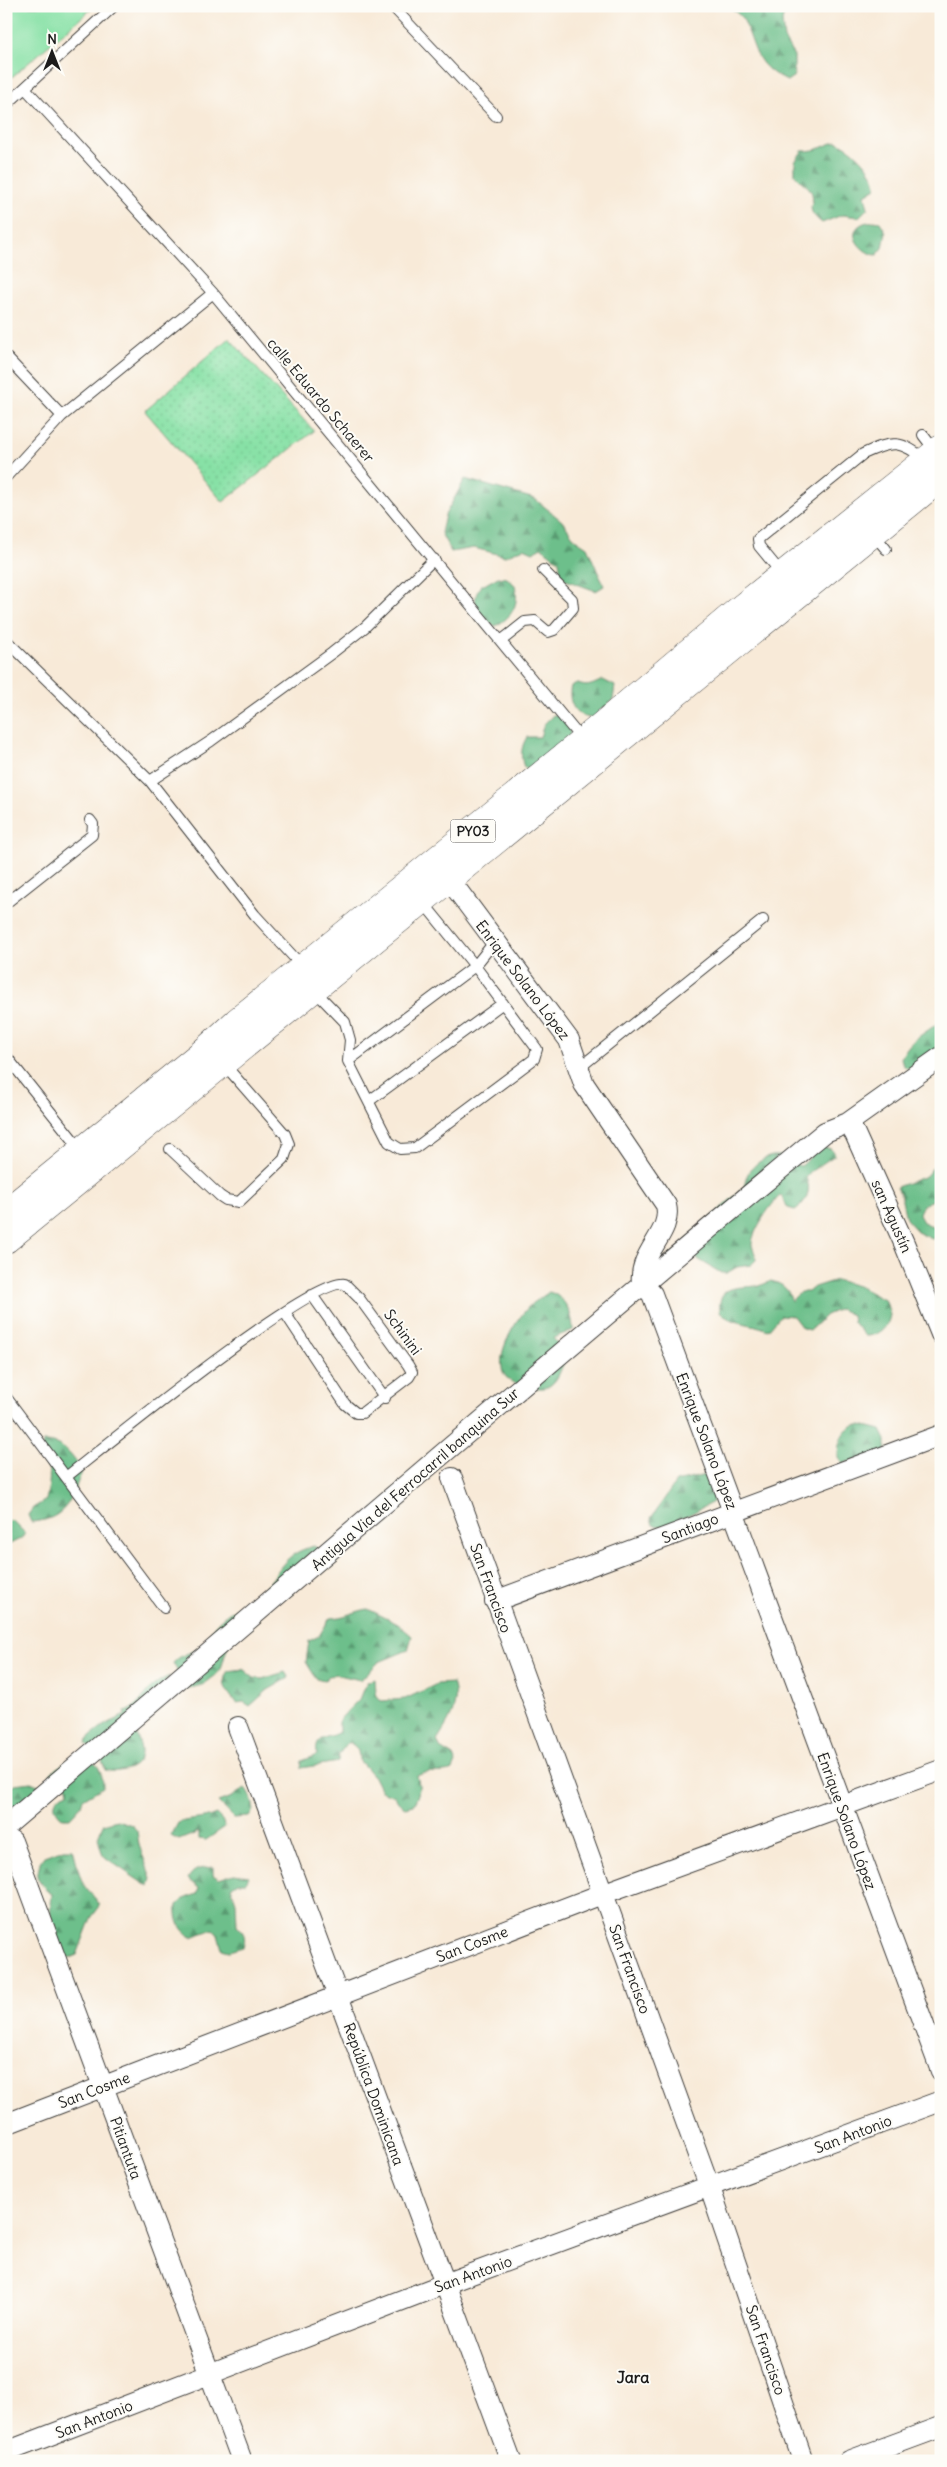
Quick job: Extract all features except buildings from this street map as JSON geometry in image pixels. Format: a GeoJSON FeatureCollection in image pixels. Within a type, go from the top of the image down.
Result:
{"type":"FeatureCollection","features":[{"type":"Feature","properties":{"kind":"highway","name":"PY03"},"geometry":{"type":"LineString","coordinates":[[6,1213],[89,1159],[223,1063],[309,979],[590,750],[879,541],[935,456]]}},
{"type":"Feature","properties":{"kind":"highway","name":"PY03"},"geometry":{"type":"LineString","coordinates":[[590,750],[783,575],[935,456]]}},
{"type":"Feature","properties":{"kind":"highway","name":"PY03"},"geometry":{"type":"LineString","coordinates":[[6,1239],[237,1022],[309,979],[421,901],[442,870]]}},
{"type":"Feature","properties":{"kind":"street","name":"Enrique Solano López"},"geometry":{"type":"LineString","coordinates":[[442,870],[569,1040],[589,1092],[666,1204],[666,1223],[643,1262],[642,1284],[652,1294],[941,2071]]}},
{"type":"Feature","properties":{"kind":"street"},"geometry":{"type":"LineString","coordinates":[[848,1123],[941,1057]]}},
{"type":"Feature","properties":{"kind":"street","name":"Antigua Via del Ferrocarril banquina Sur"},"geometry":{"type":"LineString","coordinates":[[6,1826],[642,1284],[825,1132],[848,1123]]}},
{"type":"Feature","properties":{"kind":"street","name":"san Agustín"},"geometry":{"type":"LineString","coordinates":[[848,1123],[904,1243],[941,1334]]}},
{"type":"Feature","properties":{"kind":"street","name":"Santiago"},"geometry":{"type":"LineString","coordinates":[[495,1601],[941,1436]]}},
{"type":"Feature","properties":{"kind":"street","name":"San Francisco"},"geometry":{"type":"LineString","coordinates":[[452,1478],[495,1601],[710,2188],[803,2461]]}},
{"type":"Feature","properties":{"kind":"street","name":"República Dominicana"},"geometry":{"type":"LineString","coordinates":[[238,1727],[510,2461]]}},
{"type":"Feature","properties":{"kind":"street","name":"San Cosme"},"geometry":{"type":"LineString","coordinates":[[6,2124],[602,1894],[941,1770]]}},
{"type":"Feature","properties":{"kind":"street","name":"Pitiantuta"},"geometry":{"type":"LineString","coordinates":[[6,1838],[12,1841],[242,2461]]}},
{"type":"Feature","properties":{"kind":"street","name":"San Antonio"},"geometry":{"type":"LineString","coordinates":[[6,2452],[444,2284],[710,2188],[941,2101]]}},
{"type":"Feature","properties":{"kind":"street"},"geometry":{"type":"LineString","coordinates":[[848,2461],[941,2427]]}},
{"type":"Feature","properties":{"kind":"lane"},"geometry":{"type":"LineString","coordinates":[[6,105],[114,6]]}},
{"type":"Feature","properties":{"kind":"lane"},"geometry":{"type":"LineString","coordinates":[[392,6],[496,116]]}},
{"type":"Feature","properties":{"kind":"lane","name":"calle Eduardo Schaerer"},"geometry":{"type":"LineString","coordinates":[[25,88],[213,293],[590,750]]}},
{"type":"Feature","properties":{"kind":"lane"},"geometry":{"type":"LineString","coordinates":[[6,477],[62,416],[213,293]]}},
{"type":"Feature","properties":{"kind":"lane"},"geometry":{"type":"LineString","coordinates":[[6,357],[62,416]]}},
{"type":"Feature","properties":{"kind":"lane"},"geometry":{"type":"LineString","coordinates":[[783,575],[758,546],[758,540],[855,460],[878,447],[894,444],[907,446],[935,456]]}},
{"type":"Feature","properties":{"kind":"lane"},"geometry":{"type":"LineString","coordinates":[[150,781],[211,741],[332,653],[365,627],[434,559]]}},
{"type":"Feature","properties":{"kind":"lane"},"geometry":{"type":"LineString","coordinates":[[501,641],[525,622],[535,621],[548,632],[554,630],[573,608],[572,599],[543,570]]}},
{"type":"Feature","properties":{"kind":"lane"},"geometry":{"type":"LineString","coordinates":[[6,640],[150,781],[255,915],[345,1022],[350,1040],[348,1062],[389,1142],[400,1150],[415,1148],[534,1059],[537,1049],[475,966],[421,901]]}},
{"type":"Feature","properties":{"kind":"lane"},"geometry":{"type":"LineString","coordinates":[[6,903],[92,835],[94,830],[90,820]]}},
{"type":"Feature","properties":{"kind":"lane"},"geometry":{"type":"LineString","coordinates":[[579,1068],[763,920]]}},
{"type":"Feature","properties":{"kind":"lane"},"geometry":{"type":"LineString","coordinates":[[348,1062],[475,966],[494,941]]}},
{"type":"Feature","properties":{"kind":"lane"},"geometry":{"type":"LineString","coordinates":[[369,1101],[503,1003]]}},
{"type":"Feature","properties":{"kind":"lane"},"geometry":{"type":"LineString","coordinates":[[6,1056],[89,1159]]}},
{"type":"Feature","properties":{"kind":"lane"},"geometry":{"type":"LineString","coordinates":[[170,1150],[220,1196],[233,1202],[239,1202],[284,1159],[288,1144],[285,1134],[223,1063]]}},
{"type":"Feature","properties":{"kind":"lane","name":"Schinini"},"geometry":{"type":"LineString","coordinates":[[66,1476],[205,1366],[312,1295],[337,1284],[345,1284],[359,1298],[412,1372],[409,1378],[385,1398],[362,1413],[350,1410],[285,1313]]}},
{"type":"Feature","properties":{"kind":"lane"},"geometry":{"type":"LineString","coordinates":[[312,1295],[385,1398]]}},
{"type":"Feature","properties":{"kind":"lane"},"geometry":{"type":"LineString","coordinates":[[6,1397],[164,1608]]}},
{"type":"Feature","properties":{"kind":"green space"},"geometry":{"type":"Polygon","coordinates":[[[6,6],[95,6],[6,82],[6,6]]]}},
{"type":"Feature","properties":{"kind":"green space"},"geometry":{"type":"Polygon","coordinates":[[[729,6],[791,6],[784,13],[782,21],[784,39],[794,56],[794,76],[787,81],[763,64],[755,51],[744,21],[729,6]]]}},
{"type":"Feature","properties":{"kind":"green space"},"geometry":{"type":"Polygon","coordinates":[[[837,142],[850,149],[863,161],[873,175],[876,188],[865,195],[868,208],[859,217],[842,215],[822,223],[811,210],[811,191],[795,174],[795,162],[802,151],[817,149],[837,142]]]}},
{"type":"Feature","properties":{"kind":"green space"},"geometry":{"type":"Polygon","coordinates":[[[880,222],[886,232],[883,248],[877,255],[861,248],[855,238],[857,228],[863,223],[880,222]]]}},
{"type":"Feature","properties":{"kind":"green space"},"geometry":{"type":"Polygon","coordinates":[[[229,338],[314,431],[223,502],[145,411],[229,338]]]}},
{"type":"Feature","properties":{"kind":"green space"},"geometry":{"type":"Polygon","coordinates":[[[465,479],[535,499],[562,521],[575,539],[587,547],[604,586],[596,591],[566,580],[561,575],[559,561],[541,547],[533,552],[524,548],[505,556],[474,548],[451,552],[441,533],[445,515],[465,479]]]}},
{"type":"Feature","properties":{"kind":"green space"},"geometry":{"type":"Polygon","coordinates":[[[498,577],[507,578],[515,585],[516,598],[510,615],[495,626],[483,623],[475,600],[481,585],[498,577]]]}},
{"type":"Feature","properties":{"kind":"green space"},"geometry":{"type":"Polygon","coordinates":[[[603,680],[615,686],[613,700],[593,718],[581,715],[571,703],[571,686],[577,683],[584,686],[590,685],[603,680]]]}},
{"type":"Feature","properties":{"kind":"green space"},"geometry":{"type":"Polygon","coordinates":[[[553,715],[559,716],[569,726],[571,739],[529,770],[524,767],[522,759],[522,748],[525,740],[527,737],[540,737],[544,724],[553,715]]]}},
{"type":"Feature","properties":{"kind":"green space"},"geometry":{"type":"Polygon","coordinates":[[[941,1020],[941,1049],[909,1069],[903,1065],[901,1058],[909,1045],[941,1020]]]}},
{"type":"Feature","properties":{"kind":"green space"},"geometry":{"type":"Polygon","coordinates":[[[823,1147],[831,1149],[835,1155],[810,1172],[806,1178],[808,1183],[807,1196],[799,1207],[795,1210],[788,1208],[781,1195],[773,1204],[755,1233],[752,1245],[756,1260],[751,1265],[737,1267],[727,1273],[721,1273],[696,1258],[676,1269],[668,1286],[662,1287],[664,1282],[655,1270],[745,1186],[745,1180],[756,1164],[768,1157],[780,1156],[801,1166],[816,1150],[823,1147]]]}},
{"type":"Feature","properties":{"kind":"green space"},"geometry":{"type":"Polygon","coordinates":[[[941,1149],[941,1199],[926,1203],[921,1208],[919,1215],[923,1222],[941,1230],[940,1238],[932,1239],[919,1233],[906,1219],[897,1187],[926,1176],[934,1166],[941,1149]]]}},
{"type":"Feature","properties":{"kind":"green space"},"geometry":{"type":"Polygon","coordinates":[[[836,1280],[858,1286],[886,1301],[890,1315],[882,1331],[874,1335],[865,1336],[853,1322],[852,1315],[840,1309],[826,1315],[810,1330],[802,1328],[793,1316],[781,1315],[768,1330],[730,1319],[720,1312],[720,1303],[725,1292],[735,1288],[758,1286],[771,1281],[785,1288],[789,1293],[791,1301],[800,1292],[808,1292],[814,1287],[836,1280]]]}},
{"type":"Feature","properties":{"kind":"green space"},"geometry":{"type":"Polygon","coordinates":[[[549,1292],[555,1294],[564,1302],[572,1318],[573,1330],[553,1338],[566,1357],[557,1379],[549,1386],[538,1388],[515,1384],[506,1377],[502,1367],[505,1344],[527,1308],[549,1292]]]}},
{"type":"Feature","properties":{"kind":"green space"},"geometry":{"type":"Polygon","coordinates":[[[854,1425],[881,1430],[886,1440],[886,1456],[842,1463],[838,1457],[840,1442],[843,1434],[854,1425]]]}},
{"type":"Feature","properties":{"kind":"green space"},"geometry":{"type":"Polygon","coordinates":[[[43,1442],[56,1444],[66,1450],[82,1471],[66,1507],[60,1513],[43,1520],[31,1522],[28,1515],[33,1508],[46,1500],[49,1486],[49,1471],[40,1454],[43,1442]]]}},
{"type":"Feature","properties":{"kind":"green space"},"geometry":{"type":"Polygon","coordinates":[[[705,1475],[715,1483],[713,1502],[666,1527],[653,1525],[651,1518],[676,1482],[705,1475]]]}},
{"type":"Feature","properties":{"kind":"green space"},"geometry":{"type":"Polygon","coordinates":[[[6,1520],[13,1521],[26,1534],[6,1546],[6,1520]]]}},
{"type":"Feature","properties":{"kind":"green space"},"geometry":{"type":"Polygon","coordinates":[[[314,1546],[320,1550],[228,1645],[221,1669],[216,1675],[203,1685],[187,1689],[173,1663],[202,1646],[221,1619],[264,1589],[280,1567],[293,1555],[314,1546]]]}},
{"type":"Feature","properties":{"kind":"green space"},"geometry":{"type":"Polygon","coordinates":[[[368,1609],[398,1624],[412,1636],[408,1650],[379,1662],[360,1680],[335,1674],[324,1680],[316,1678],[306,1662],[309,1641],[319,1636],[330,1618],[368,1609]]]}},
{"type":"Feature","properties":{"kind":"green space"},"geometry":{"type":"Polygon","coordinates":[[[243,1669],[254,1678],[262,1679],[285,1672],[289,1678],[268,1690],[250,1706],[244,1702],[236,1703],[224,1684],[228,1671],[243,1669]]]}},
{"type":"Feature","properties":{"kind":"green space"},"geometry":{"type":"Polygon","coordinates":[[[170,1676],[138,1721],[137,1733],[141,1751],[138,1762],[128,1769],[105,1770],[101,1757],[90,1749],[86,1743],[90,1736],[103,1726],[125,1715],[125,1712],[132,1709],[155,1684],[170,1676]]]}},
{"type":"Feature","properties":{"kind":"green space"},"geometry":{"type":"Polygon","coordinates":[[[375,1679],[376,1694],[381,1701],[405,1699],[437,1684],[453,1683],[455,1691],[454,1706],[449,1720],[437,1740],[440,1748],[453,1756],[456,1763],[453,1770],[417,1776],[419,1791],[413,1805],[405,1807],[398,1802],[395,1796],[381,1791],[374,1777],[359,1760],[357,1749],[348,1742],[339,1754],[338,1762],[301,1768],[302,1761],[317,1755],[317,1744],[319,1741],[339,1732],[339,1720],[361,1697],[367,1682],[375,1679]]]}},
{"type":"Feature","properties":{"kind":"green space"},"geometry":{"type":"Polygon","coordinates":[[[83,1758],[92,1761],[99,1768],[103,1787],[83,1799],[81,1806],[70,1818],[63,1818],[56,1810],[55,1802],[59,1796],[69,1792],[68,1786],[55,1781],[50,1775],[60,1766],[83,1758]]]}},
{"type":"Feature","properties":{"kind":"green space"},"geometry":{"type":"Polygon","coordinates":[[[31,1782],[45,1788],[6,1816],[6,1792],[14,1784],[31,1782]]]}},
{"type":"Feature","properties":{"kind":"green space"},"geometry":{"type":"Polygon","coordinates":[[[245,1788],[253,1802],[252,1813],[249,1817],[234,1818],[218,1802],[232,1797],[245,1788]]]}},
{"type":"Feature","properties":{"kind":"green space"},"geometry":{"type":"Polygon","coordinates":[[[216,1814],[222,1820],[225,1827],[206,1840],[199,1839],[199,1832],[179,1840],[171,1836],[178,1823],[216,1814]]]}},
{"type":"Feature","properties":{"kind":"green space"},"geometry":{"type":"Polygon","coordinates":[[[117,1820],[132,1825],[137,1831],[139,1845],[151,1878],[149,1887],[103,1854],[98,1837],[103,1824],[117,1820]]]}},
{"type":"Feature","properties":{"kind":"green space"},"geometry":{"type":"Polygon","coordinates":[[[64,1849],[73,1849],[79,1873],[85,1887],[100,1906],[91,1918],[77,1955],[62,1961],[50,1915],[52,1894],[46,1890],[37,1877],[40,1862],[44,1856],[64,1849]]]}},
{"type":"Feature","properties":{"kind":"green space"},"geometry":{"type":"Polygon","coordinates":[[[213,1867],[213,1875],[219,1879],[234,1874],[249,1876],[246,1882],[238,1882],[231,1887],[236,1902],[237,1926],[244,1935],[244,1940],[243,1947],[229,1951],[222,1949],[218,1935],[213,1929],[192,1937],[181,1928],[177,1915],[177,1905],[182,1900],[197,1894],[199,1888],[188,1879],[190,1875],[199,1869],[213,1867]]]}},
{"type":"Feature","properties":{"kind":"district","name":"Jara"},"geometry":{"type":"Point","coordinates":[633,2377]}}]}
